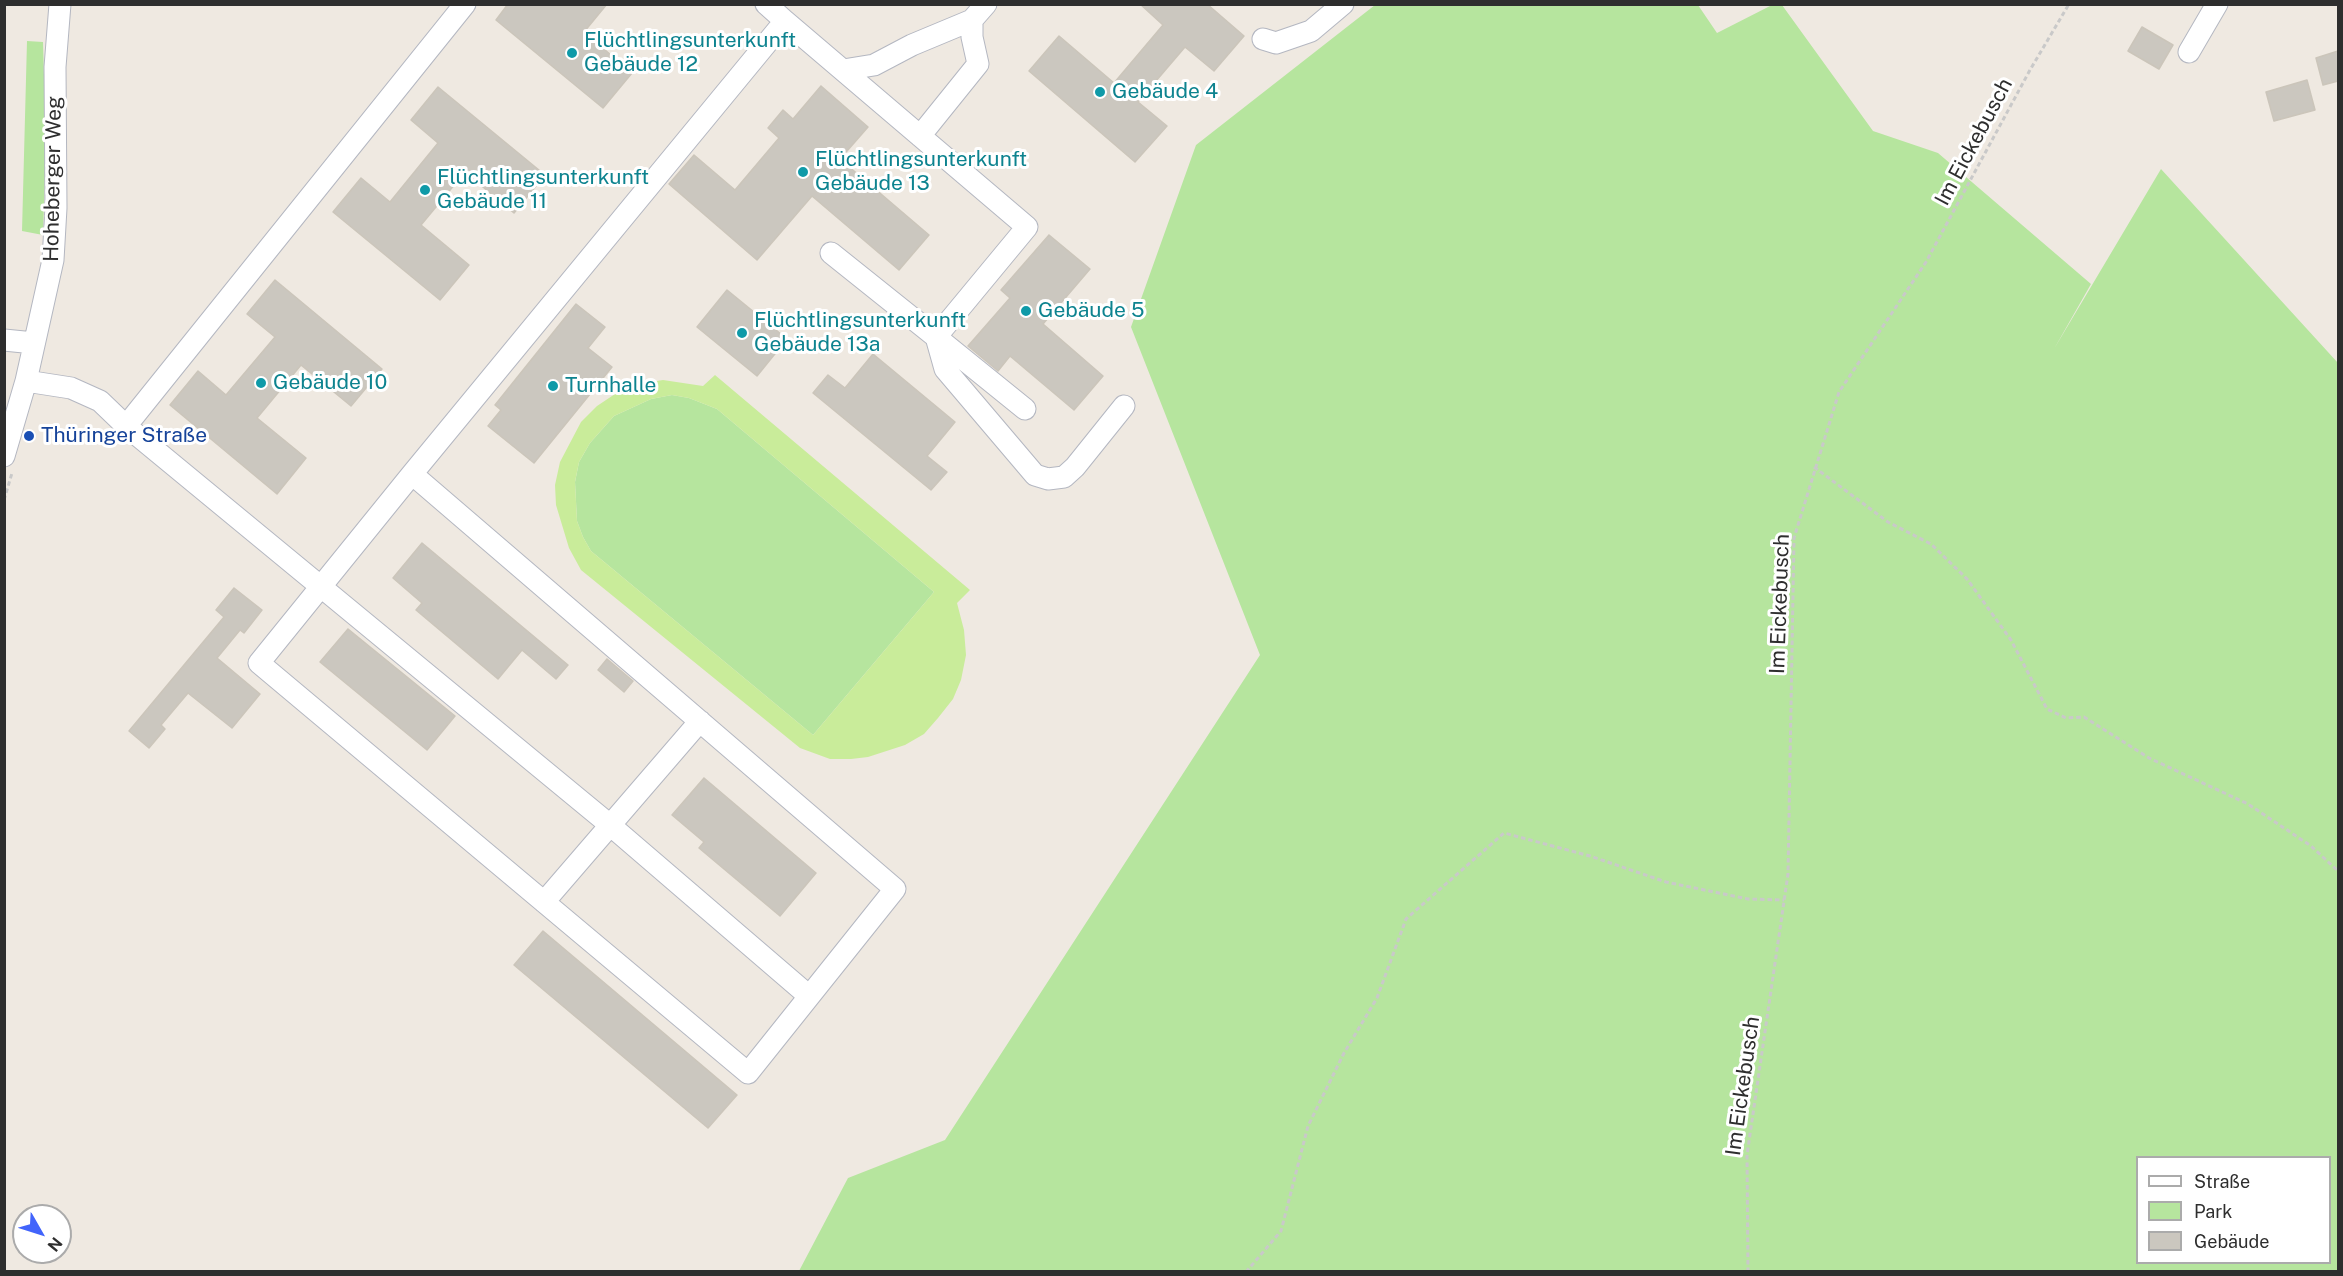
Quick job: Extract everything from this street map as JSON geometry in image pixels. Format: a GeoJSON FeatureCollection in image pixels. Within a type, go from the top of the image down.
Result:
{"type":"FeatureCollection","features":[{"type":"Feature","properties":{"kind":"street","name":"Hoheberger Weg"},"geometry":{"type":"LineString","coordinates":[[4,456],[26,381],[53,260],[56,208],[55,67],[60,4]]}},
{"type":"Feature","properties":{"kind":"street"},"geometry":{"type":"LineString","coordinates":[[126,426],[465,4]]}},
{"type":"Feature","properties":{"kind":"street"},"geometry":{"type":"LineString","coordinates":[[766,4],[1027,227],[936,337]]}},
{"type":"Feature","properties":{"kind":"street"},"geometry":{"type":"LineString","coordinates":[[1263,39],[1276,43],[1311,31],[1343,4]]}},
{"type":"Feature","properties":{"kind":"street"},"geometry":{"type":"LineString","coordinates":[[2189,52],[2217,4]]}},
{"type":"Feature","properties":{"kind":"street"},"geometry":{"type":"LineString","coordinates":[[843,70],[874,64],[979,12]]}},
{"type":"Feature","properties":{"kind":"street"},"geometry":{"type":"LineString","coordinates":[[920,136],[978,64],[972,38],[979,12]]}},
{"type":"Feature","properties":{"kind":"street"},"geometry":{"type":"LineString","coordinates":[[412,474],[896,890],[748,1073],[259,663],[412,474],[785,21]]}},
{"type":"Feature","properties":{"kind":"street"},"geometry":{"type":"LineString","coordinates":[[831,252],[1025,410]]}},
{"type":"Feature","properties":{"kind":"street"},"geometry":{"type":"LineString","coordinates":[[936,337],[945,369],[1035,475],[1048,479],[1064,477],[1075,467],[1125,406]]}},
{"type":"Feature","properties":{"kind":"street"},"geometry":{"type":"LineString","coordinates":[[4,340],[34,343]]}},
{"type":"Feature","properties":{"kind":"street"},"geometry":{"type":"LineString","coordinates":[[26,381],[81,392],[100,401],[126,426],[610,825],[809,996]]}},
{"type":"Feature","properties":{"kind":"street"},"geometry":{"type":"LineString","coordinates":[[544,902],[700,721]]}},
{"type":"Feature","properties":{"kind":"path","name":"Im Eickebusch"},"geometry":{"type":"LineString","coordinates":[[1748,1272],[1747,1155],[1788,874],[1794,538],[1839,392],[1926,262],[2030,70],[2069,4]]}},
{"type":"Feature","properties":{"kind":"path"},"geometry":{"type":"LineString","coordinates":[[1814,468],[1888,522],[1931,544],[1967,579],[2011,640],[2047,709],[2066,718],[2084,717],[2149,758],[2248,804],[2311,846],[2338,871]]}},
{"type":"Feature","properties":{"kind":"path"},"geometry":{"type":"LineString","coordinates":[[1246,1272],[1281,1231],[1308,1126],[1344,1053],[1377,998],[1406,919],[1504,833],[1590,855],[1666,882],[1748,899],[1784,900]]}},
{"type":"Feature","properties":{"kind":"green space"},"geometry":{"type":"Polygon","coordinates":[[[1375,5],[1698,5],[1717,33],[1772,5],[1782,5],[1873,131],[1938,153],[2091,284],[2054,349],[2161,169],[2338,363],[2338,1271],[799,1271],[848,1178],[945,1140],[1260,655],[1131,327],[1196,145],[1375,5]]]}},
{"type":"Feature","properties":{"kind":"green space"},"geometry":{"type":"Polygon","coordinates":[[[27,41],[43,42],[46,140],[43,235],[22,231],[27,41]]]}},
{"type":"Feature","properties":{"kind":"green space"},"geometry":{"type":"Polygon","coordinates":[[[715,375],[970,590],[957,603],[964,630],[966,655],[961,680],[953,699],[924,734],[905,745],[868,757],[851,759],[830,759],[800,748],[581,570],[569,548],[556,505],[555,485],[560,462],[581,422],[597,406],[618,392],[639,384],[663,380],[703,386],[715,375]],[[672,395],[651,399],[614,416],[590,443],[579,462],[575,482],[577,521],[591,551],[813,735],[934,592],[717,409],[689,398],[672,395]]]}},
{"type":"Feature","properties":{"kind":"green space"},"geometry":{"type":"Polygon","coordinates":[[[672,395],[689,398],[717,409],[934,592],[813,735],[591,551],[583,537],[577,521],[575,482],[579,462],[590,443],[614,416],[651,399],[672,395]]]}},
{"type":"Feature","properties":{"kind":"building","name":"Flüchtlingsunterkunft Gebäude 12"},"geometry":{"type":"Polygon","coordinates":[[[508,4],[607,4],[584,32],[632,73],[603,108],[496,20],[508,4]]]}},
{"type":"Feature","properties":{"kind":"building","name":"Gebäude 4"},"geometry":{"type":"Polygon","coordinates":[[[1140,4],[1207,4],[1244,36],[1214,71],[1185,47],[1138,102],[1167,126],[1135,162],[1029,71],[1059,36],[1114,83],[1163,25],[1140,4]]]}},
{"type":"Feature","properties":{"kind":"building"},"geometry":{"type":"Polygon","coordinates":[[[2142,27],[2173,45],[2159,69],[2128,51],[2142,27]]]}},
{"type":"Feature","properties":{"kind":"building"},"geometry":{"type":"Polygon","coordinates":[[[2338,51],[2338,81],[2323,85],[2316,58],[2338,51]]]}},
{"type":"Feature","properties":{"kind":"building"},"geometry":{"type":"Polygon","coordinates":[[[2307,80],[2315,110],[2274,121],[2266,92],[2307,80]]]}},
{"type":"Feature","properties":{"kind":"building","name":"Flüchtlingsunterkunft Gebäude 13"},"geometry":{"type":"Polygon","coordinates":[[[821,86],[868,127],[840,159],[929,235],[899,270],[812,196],[757,260],[669,184],[694,155],[735,190],[779,138],[768,128],[783,110],[793,119],[821,86]]]}},
{"type":"Feature","properties":{"kind":"building","name":"Flüchtlingsunterkunft Gebäude 11"},"geometry":{"type":"Polygon","coordinates":[[[438,87],[545,175],[514,213],[465,172],[421,225],[469,265],[440,300],[333,212],[361,178],[390,202],[438,143],[411,120],[438,87]]]}},
{"type":"Feature","properties":{"kind":"building","name":"Gebäude 5"},"geometry":{"type":"Polygon","coordinates":[[[1049,235],[1090,269],[1043,324],[1103,376],[1074,410],[1010,356],[998,371],[968,346],[1010,298],[1001,290],[1049,235]]]}},
{"type":"Feature","properties":{"kind":"building","name":"Gebäude 10"},"geometry":{"type":"Polygon","coordinates":[[[275,280],[382,369],[351,406],[301,365],[257,418],[306,458],[277,494],[170,405],[198,371],[226,395],[275,337],[247,314],[275,280]]]}},
{"type":"Feature","properties":{"kind":"building","name":"Flüchtlingsunterkunft Gebäude 13a"},"geometry":{"type":"Polygon","coordinates":[[[727,290],[787,339],[757,376],[697,327],[727,290]]]}},
{"type":"Feature","properties":{"kind":"building","name":"Turnhalle"},"geometry":{"type":"Polygon","coordinates":[[[576,304],[605,327],[588,348],[612,367],[534,463],[488,426],[501,410],[495,405],[576,304]]]}},
{"type":"Feature","properties":{"kind":"building"},"geometry":{"type":"Polygon","coordinates":[[[873,354],[955,422],[927,456],[947,472],[931,490],[813,393],[828,375],[845,388],[873,354]]]}},
{"type":"Feature","properties":{"kind":"building"},"geometry":{"type":"Polygon","coordinates":[[[422,543],[568,665],[556,679],[522,650],[498,679],[416,610],[422,603],[393,578],[422,543]]]}},
{"type":"Feature","properties":{"kind":"building"},"geometry":{"type":"Polygon","coordinates":[[[234,588],[262,610],[244,633],[240,630],[217,658],[260,694],[232,728],[188,693],[161,725],[165,729],[149,748],[129,731],[224,617],[216,610],[234,588]]]}},
{"type":"Feature","properties":{"kind":"building"},"geometry":{"type":"Polygon","coordinates":[[[348,629],[455,716],[427,750],[320,662],[348,629]]]}},
{"type":"Feature","properties":{"kind":"building"},"geometry":{"type":"Polygon","coordinates":[[[607,659],[633,681],[624,692],[598,670],[607,659]]]}},
{"type":"Feature","properties":{"kind":"building"},"geometry":{"type":"Polygon","coordinates":[[[704,778],[816,873],[780,916],[699,848],[704,842],[672,815],[704,778]]]}},
{"type":"Feature","properties":{"kind":"building"},"geometry":{"type":"Polygon","coordinates":[[[543,931],[737,1095],[708,1128],[514,965],[543,931]]]}},
{"type":"Feature","properties":{"kind":"place","name":"Flüchtlingsunterkunft Gebäude 12"},"geometry":{"type":"Point","coordinates":[572,53]}},
{"type":"Feature","properties":{"kind":"place","name":"Gebäude 4"},"geometry":{"type":"Point","coordinates":[1100,92]}},
{"type":"Feature","properties":{"kind":"place","name":"Flüchtlingsunterkunft Gebäude 13"},"geometry":{"type":"Point","coordinates":[803,172]}},
{"type":"Feature","properties":{"kind":"place","name":"Flüchtlingsunterkunft Gebäude 11"},"geometry":{"type":"Point","coordinates":[425,190]}},
{"type":"Feature","properties":{"kind":"place","name":"Gebäude 5"},"geometry":{"type":"Point","coordinates":[1026,311]}},
{"type":"Feature","properties":{"kind":"place","name":"Flüchtlingsunterkunft Gebäude 13a"},"geometry":{"type":"Point","coordinates":[742,333]}},
{"type":"Feature","properties":{"kind":"place","name":"Gebäude 10"},"geometry":{"type":"Point","coordinates":[261,383]}},
{"type":"Feature","properties":{"kind":"place","name":"Turnhalle"},"geometry":{"type":"Point","coordinates":[553,386]}},
{"type":"Feature","properties":{"kind":"place","name":"Thüringer Straße"},"geometry":{"type":"Point","coordinates":[29,436]}}]}
